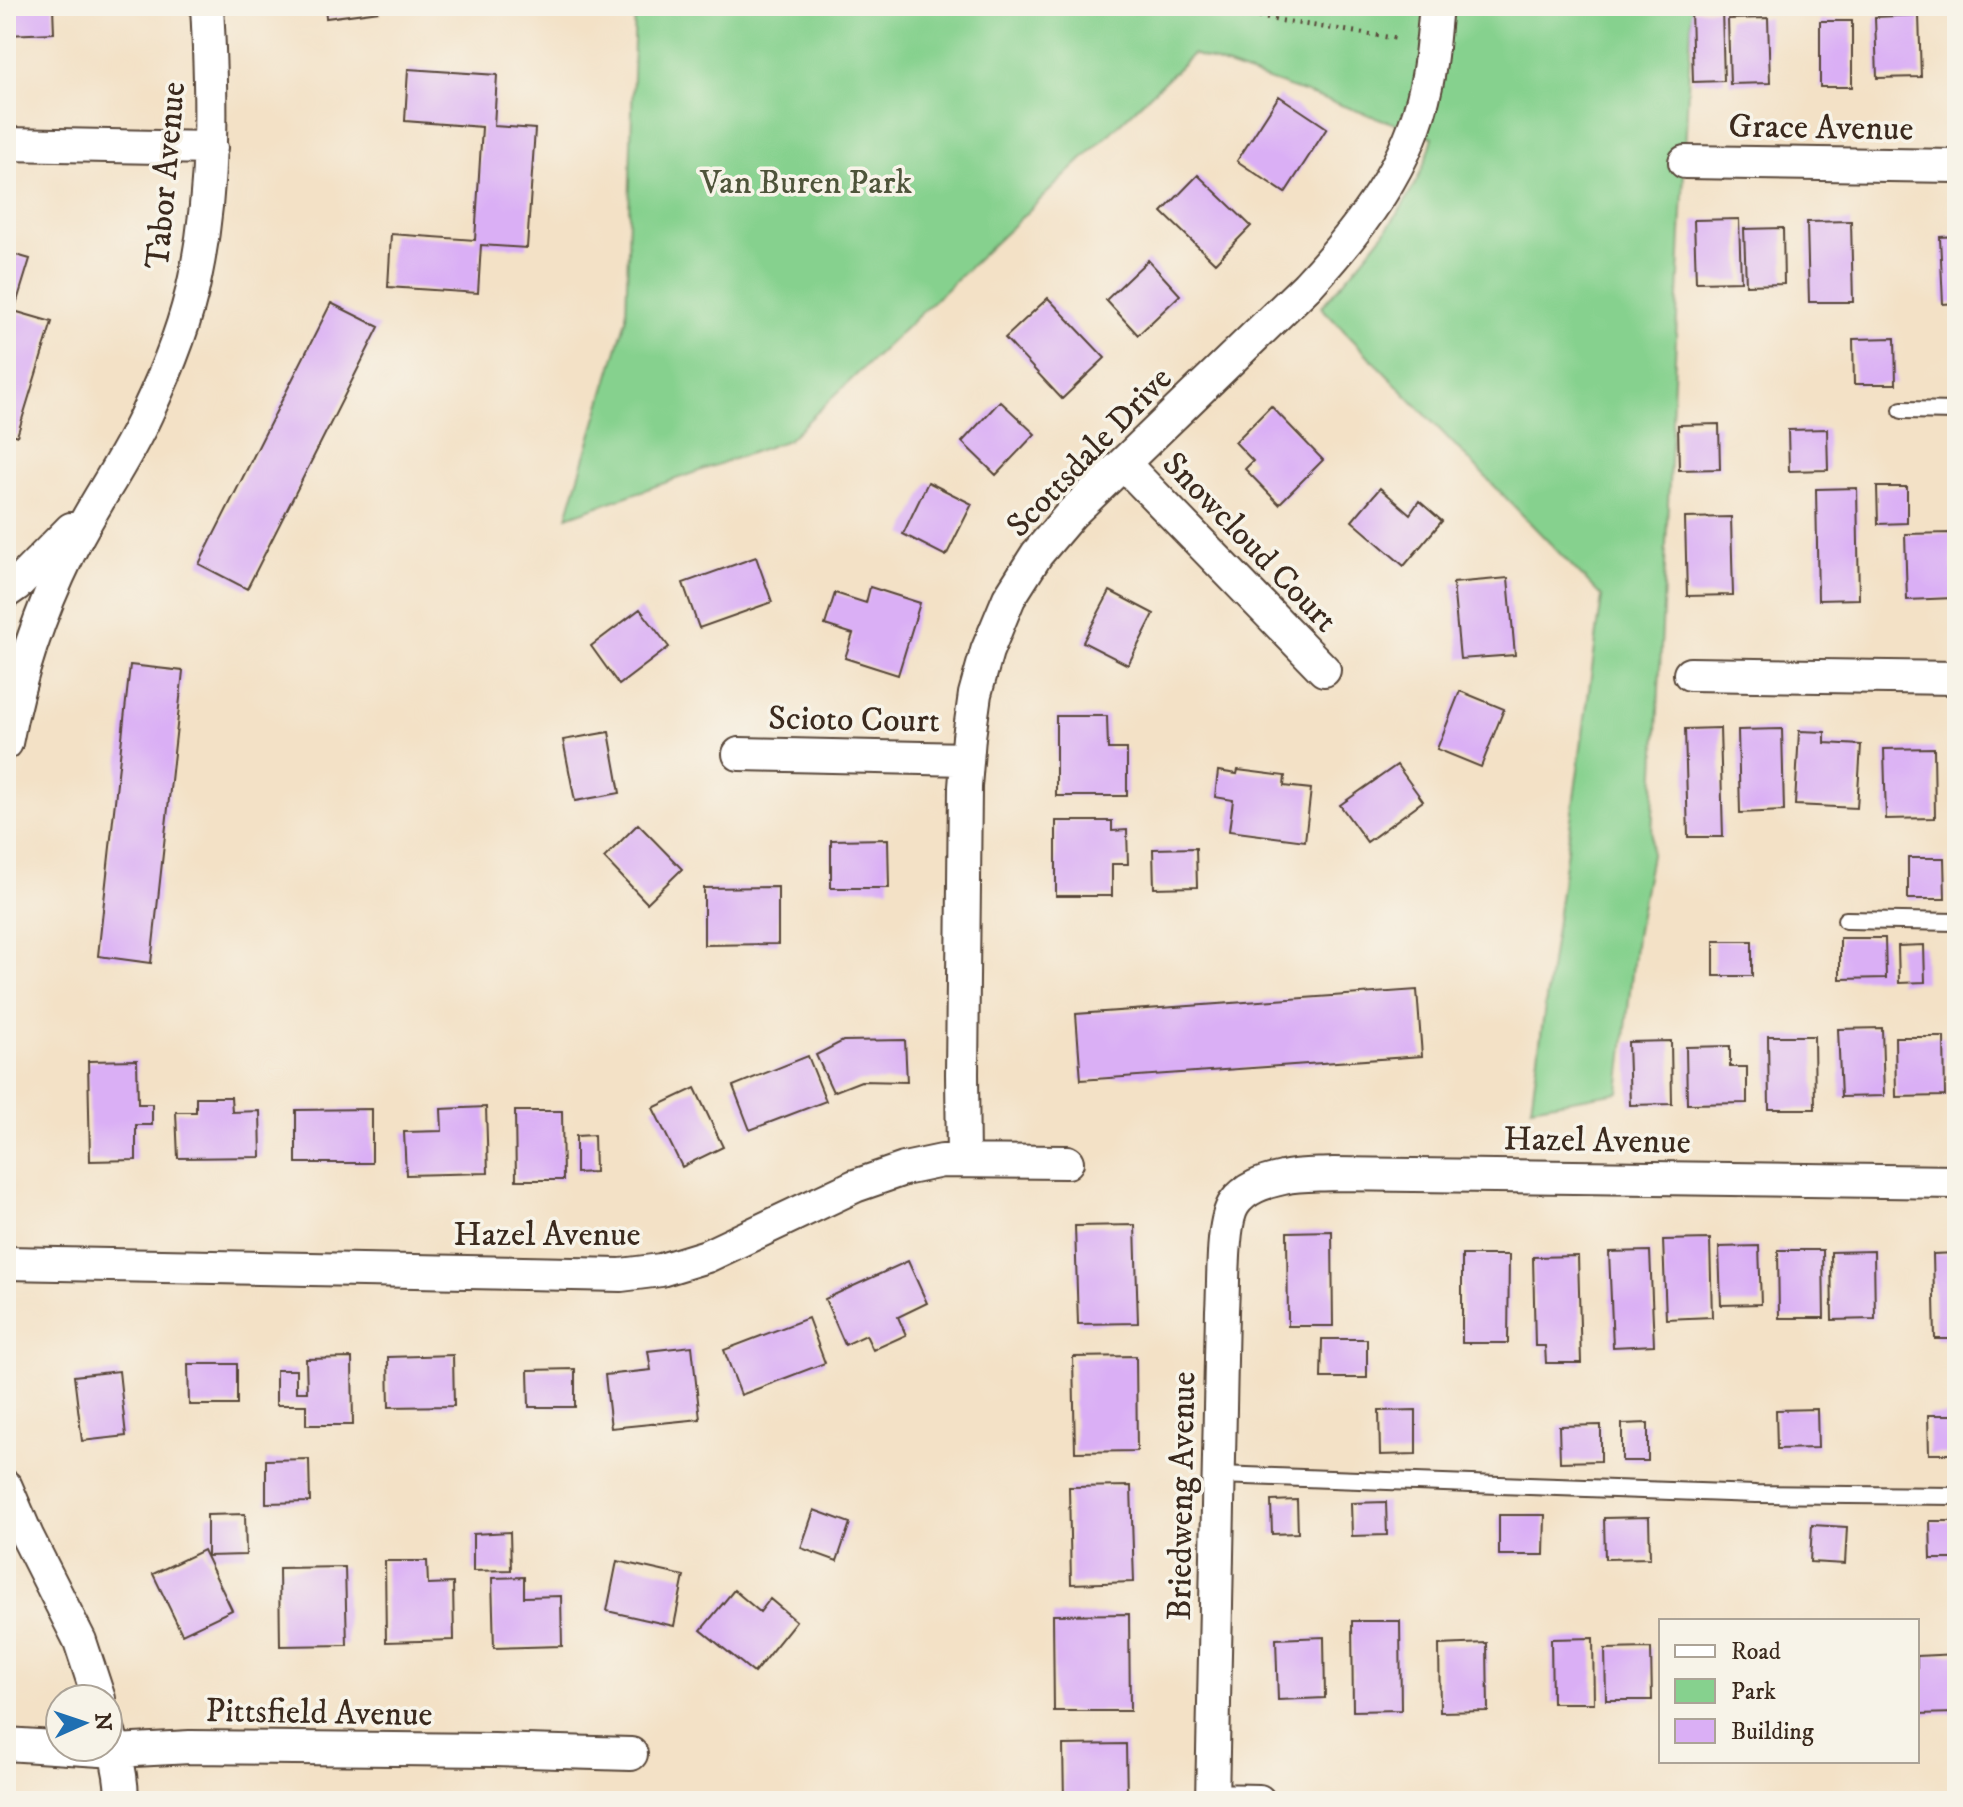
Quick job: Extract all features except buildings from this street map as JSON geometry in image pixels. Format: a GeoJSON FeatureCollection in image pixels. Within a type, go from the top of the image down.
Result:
{"type":"FeatureCollection","features":[{"type":"Feature","properties":{"kind":"street","name":"Tabor Avenue"},"geometry":{"type":"LineString","coordinates":[[6,743],[21,679],[44,613],[69,553],[145,417],[175,348],[195,281],[205,219],[211,148],[207,6]]}},
{"type":"Feature","properties":{"kind":"street","name":"Scottsdale Drive"},"geometry":{"type":"LineString","coordinates":[[963,1161],[965,787],[975,694],[987,651],[1009,598],[1037,554],[1071,514],[1307,286],[1364,219],[1389,182],[1417,122],[1427,85],[1436,6]]}},
{"type":"Feature","properties":{"kind":"street"},"geometry":{"type":"LineString","coordinates":[[6,144],[211,148]]}},
{"type":"Feature","properties":{"kind":"street","name":"Grace Avenue"},"geometry":{"type":"LineString","coordinates":[[1685,162],[1957,166]]}},
{"type":"Feature","properties":{"kind":"street","name":"Snowcloud Court"},"geometry":{"type":"LineString","coordinates":[[1124,464],[1324,670]]}},
{"type":"Feature","properties":{"kind":"street"},"geometry":{"type":"LineString","coordinates":[[6,592],[96,504]]}},
{"type":"Feature","properties":{"kind":"street"},"geometry":{"type":"LineString","coordinates":[[1690,674],[1957,678]]}},
{"type":"Feature","properties":{"kind":"street","name":"Scioto Court"},"geometry":{"type":"LineString","coordinates":[[739,754],[967,759]]}},
{"type":"Feature","properties":{"kind":"street","name":"Hazel Avenue"},"geometry":{"type":"LineString","coordinates":[[6,1263],[621,1275],[661,1270],[707,1256],[855,1186],[904,1169],[942,1161],[1067,1162]]}},
{"type":"Feature","properties":{"kind":"street","name":"Hazel Avenue"},"geometry":{"type":"LineString","coordinates":[[1241,1196],[1255,1186],[1285,1177],[1333,1174],[1957,1182]]}},
{"type":"Feature","properties":{"kind":"street","name":"Briedweng Avenue"},"geometry":{"type":"LineString","coordinates":[[1212,1800],[1222,1310],[1226,1233],[1231,1207],[1241,1196]]}},
{"type":"Feature","properties":{"kind":"street"},"geometry":{"type":"LineString","coordinates":[[6,1487],[80,1641],[94,1683]]}},
{"type":"Feature","properties":{"kind":"street","name":"Pittsfield Avenue"},"geometry":{"type":"LineString","coordinates":[[124,1741],[190,1747],[631,1754]]}},
{"type":"Feature","properties":{"kind":"street","name":"Pittsfield Avenue"},"geometry":{"type":"LineString","coordinates":[[6,1744],[44,1743]]}},
{"type":"Feature","properties":{"kind":"street"},"geometry":{"type":"LineString","coordinates":[[118,1763],[122,1801]]}},
{"type":"Feature","properties":{"kind":"street"},"geometry":{"type":"LineString","coordinates":[[1212,1800],[1259,1801]]}},
{"type":"Feature","properties":{"kind":"lane"},"geometry":{"type":"LineString","coordinates":[[1902,410],[1957,411]]}},
{"type":"Feature","properties":{"kind":"lane"},"geometry":{"type":"LineString","coordinates":[[1846,920],[1957,922]]}},
{"type":"Feature","properties":{"kind":"lane"},"geometry":{"type":"LineString","coordinates":[[1219,1475],[1756,1494],[1957,1496]]}},
{"type":"Feature","properties":{"kind":"path"},"geometry":{"type":"LineString","coordinates":[[1187,6],[1432,43]]}},
{"type":"Feature","properties":{"kind":"green space","name":"Van Buren Park"},"geometry":{"type":"Polygon","coordinates":[[[635,6],[1692,6],[1651,855],[1636,936],[1619,1092],[1531,1107],[1602,597],[1321,307],[1372,248],[1402,207],[1415,185],[1433,137],[1193,54],[788,440],[567,517],[626,319],[635,6]]]}}]}
